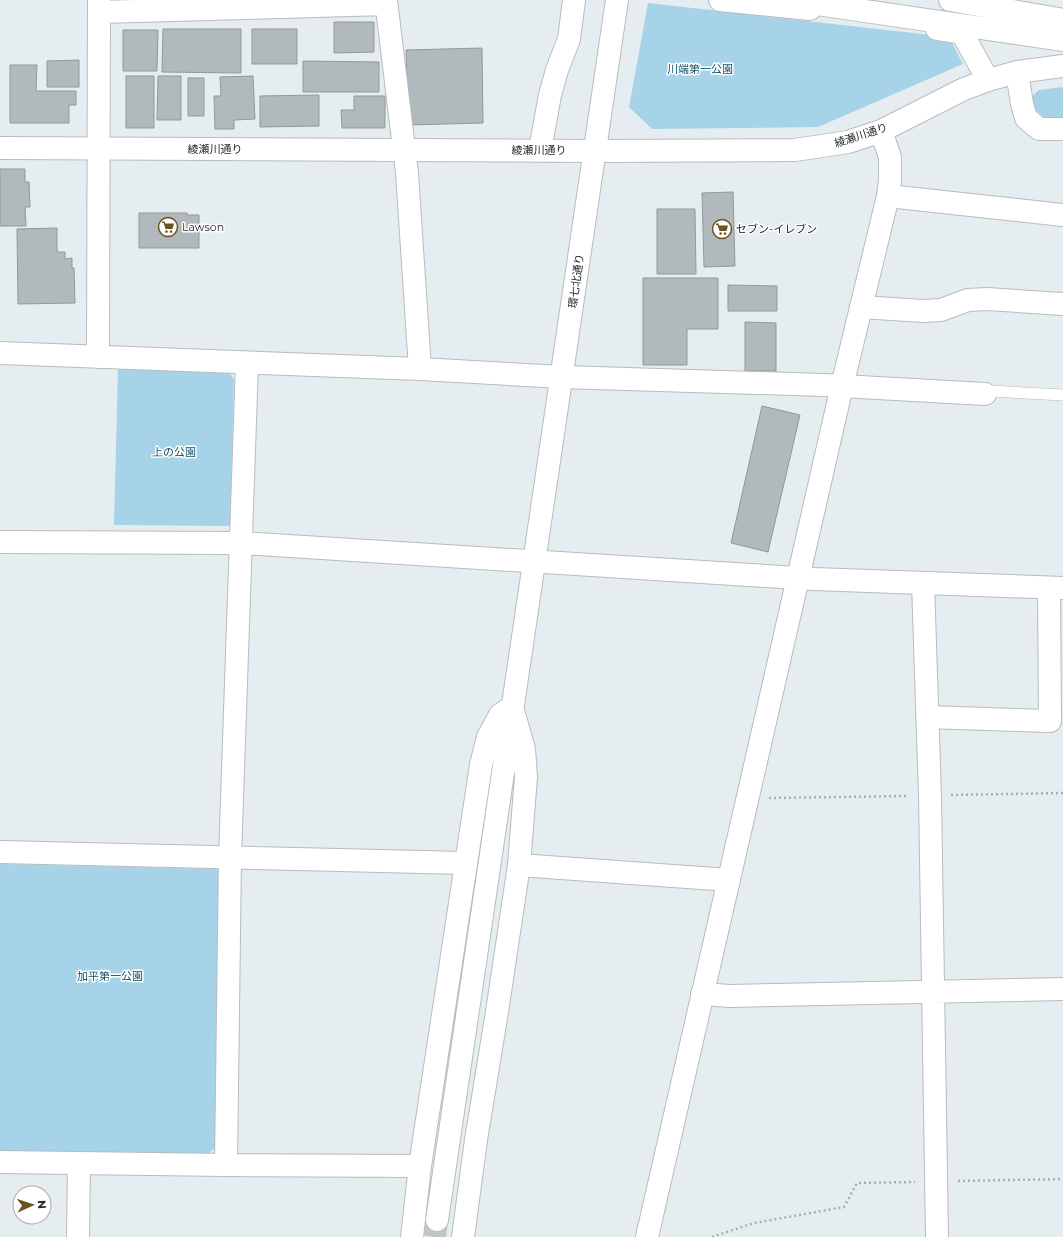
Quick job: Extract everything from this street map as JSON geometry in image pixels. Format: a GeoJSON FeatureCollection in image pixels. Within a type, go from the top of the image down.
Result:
{"type":"FeatureCollection","features":[{"type":"Feature","properties":{"kind":"main road"},"geometry":{"type":"LineString","coordinates":[[540,150],[550,95],[557,70],[569,39],[574,0]]}},
{"type":"Feature","properties":{"kind":"main road","name":"環七北通り"},"geometry":{"type":"LineString","coordinates":[[437,1220],[617,0]]}},
{"type":"Feature","properties":{"kind":"main road"},"geometry":{"type":"LineString","coordinates":[[720,0],[827,11],[962,32],[988,80]]}},
{"type":"Feature","properties":{"kind":"main road"},"geometry":{"type":"LineString","coordinates":[[790,0],[1063,40]]}},
{"type":"Feature","properties":{"kind":"main road"},"geometry":{"type":"LineString","coordinates":[[950,0],[1063,20]]}},
{"type":"Feature","properties":{"kind":"main road"},"geometry":{"type":"LineString","coordinates":[[98,357],[99,6],[386,2],[405,150],[420,369]]}},
{"type":"Feature","properties":{"kind":"main road","name":"綾瀬川通り"},"geometry":{"type":"LineString","coordinates":[[0,148],[594,151],[795,150],[848,142],[881,131],[964,89],[988,80],[1017,72],[1063,66]]}},
{"type":"Feature","properties":{"kind":"main road"},"geometry":{"type":"LineString","coordinates":[[1017,72],[1022,104],[1026,118],[1039,129],[1063,129]]}},
{"type":"Feature","properties":{"kind":"main road"},"geometry":{"type":"LineString","coordinates":[[646,1237],[842,386],[888,196],[890,157],[881,131]]}},
{"type":"Feature","properties":{"kind":"main road"},"geometry":{"type":"LineString","coordinates":[[888,196],[1063,215]]}},
{"type":"Feature","properties":{"kind":"main road"},"geometry":{"type":"LineString","coordinates":[[861,307],[923,311],[941,310],[968,300],[988,299],[1063,304]]}},
{"type":"Feature","properties":{"kind":"main road"},"geometry":{"type":"LineString","coordinates":[[0,353],[842,386],[985,394]]}},
{"type":"Feature","properties":{"kind":"main road"},"geometry":{"type":"LineString","coordinates":[[226,1165],[230,857],[247,363]]}},
{"type":"Feature","properties":{"kind":"main road"},"geometry":{"type":"LineString","coordinates":[[0,542],[241,543],[798,578],[1056,588],[1050,721],[927,717]]}},
{"type":"Feature","properties":{"kind":"main road"},"geometry":{"type":"LineString","coordinates":[[923,583],[937,1237]]}},
{"type":"Feature","properties":{"kind":"main road"},"geometry":{"type":"LineString","coordinates":[[412,1237],[420,1166],[481,765],[488,737],[500,716],[512,707],[524,749],[526,777],[519,865],[476,1140],[463,1237]]}},
{"type":"Feature","properties":{"kind":"main road"},"geometry":{"type":"LineString","coordinates":[[0,852],[465,863]]}},
{"type":"Feature","properties":{"kind":"main road"},"geometry":{"type":"LineString","coordinates":[[519,865],[729,880]]}},
{"type":"Feature","properties":{"kind":"main road"},"geometry":{"type":"LineString","coordinates":[[702,994],[730,996],[1063,989]]}},
{"type":"Feature","properties":{"kind":"main road"},"geometry":{"type":"LineString","coordinates":[[0,1162],[420,1166]]}},
{"type":"Feature","properties":{"kind":"main road"},"geometry":{"type":"LineString","coordinates":[[78,1237],[79,1163]]}},
{"type":"Feature","properties":{"kind":"lane"},"geometry":{"type":"LineString","coordinates":[[985,394],[988,394],[991,391],[1063,395]]}},
{"type":"Feature","properties":{"kind":"path"},"geometry":{"type":"LineString","coordinates":[[712,1237],[754,1224],[844,1207],[857,1183],[1063,1179]]}},
{"type":"Feature","properties":{"kind":"green space","name":"川端第一公園"},"geometry":{"type":"Polygon","coordinates":[[[648,3],[949,37],[963,64],[818,127],[652,129],[629,107],[648,3]]]}},
{"type":"Feature","properties":{"kind":"green space"},"geometry":{"type":"Polygon","coordinates":[[[1063,87],[1063,121],[1048,121],[1028,100],[1039,90],[1063,87]]]}},
{"type":"Feature","properties":{"kind":"green space","name":"上の公園"},"geometry":{"type":"Polygon","coordinates":[[[118,368],[228,371],[234,379],[230,526],[114,525],[118,368]]]}},
{"type":"Feature","properties":{"kind":"green space","name":"加平第一公園"},"geometry":{"type":"Polygon","coordinates":[[[0,864],[216,869],[221,875],[215,1148],[208,1154],[0,1152],[0,864]]]}},
{"type":"Feature","properties":{"kind":"building"},"geometry":{"type":"Polygon","coordinates":[[[334,22],[374,22],[374,52],[334,53],[334,22]]]}},
{"type":"Feature","properties":{"kind":"building"},"geometry":{"type":"Polygon","coordinates":[[[163,29],[241,29],[241,73],[162,72],[163,29]]]}},
{"type":"Feature","properties":{"kind":"building"},"geometry":{"type":"Polygon","coordinates":[[[252,29],[297,29],[297,64],[252,64],[252,29]]]}},
{"type":"Feature","properties":{"kind":"building"},"geometry":{"type":"Polygon","coordinates":[[[123,30],[158,30],[157,71],[123,71],[123,30]]]}},
{"type":"Feature","properties":{"kind":"building"},"geometry":{"type":"Polygon","coordinates":[[[482,48],[483,123],[408,125],[406,50],[482,48]]]}},
{"type":"Feature","properties":{"kind":"building"},"geometry":{"type":"Polygon","coordinates":[[[79,60],[79,87],[47,87],[47,61],[79,60]]]}},
{"type":"Feature","properties":{"kind":"building"},"geometry":{"type":"Polygon","coordinates":[[[303,61],[379,62],[379,92],[303,92],[303,61]]]}},
{"type":"Feature","properties":{"kind":"building"},"geometry":{"type":"Polygon","coordinates":[[[10,65],[37,65],[36,91],[76,91],[76,105],[69,105],[69,123],[10,123],[10,65]]]}},
{"type":"Feature","properties":{"kind":"building"},"geometry":{"type":"Polygon","coordinates":[[[126,76],[154,76],[154,128],[126,128],[126,76]]]}},
{"type":"Feature","properties":{"kind":"building"},"geometry":{"type":"Polygon","coordinates":[[[158,76],[181,76],[181,120],[157,120],[158,76]]]}},
{"type":"Feature","properties":{"kind":"building"},"geometry":{"type":"Polygon","coordinates":[[[253,76],[255,119],[234,120],[234,129],[215,129],[214,96],[221,96],[220,77],[253,76]]]}},
{"type":"Feature","properties":{"kind":"building"},"geometry":{"type":"Polygon","coordinates":[[[188,78],[204,78],[204,116],[188,116],[188,78]]]}},
{"type":"Feature","properties":{"kind":"building"},"geometry":{"type":"Polygon","coordinates":[[[319,95],[319,126],[260,127],[260,96],[319,95]]]}},
{"type":"Feature","properties":{"kind":"building"},"geometry":{"type":"Polygon","coordinates":[[[354,96],[385,96],[385,128],[342,128],[341,110],[354,110],[354,96]]]}},
{"type":"Feature","properties":{"kind":"building"},"geometry":{"type":"Polygon","coordinates":[[[0,169],[25,169],[25,182],[29,182],[30,207],[25,207],[26,226],[0,226],[0,169]]]}},
{"type":"Feature","properties":{"kind":"building"},"geometry":{"type":"Polygon","coordinates":[[[733,192],[735,266],[704,267],[702,193],[733,192]]]}},
{"type":"Feature","properties":{"kind":"building"},"geometry":{"type":"Polygon","coordinates":[[[657,209],[695,209],[696,274],[657,274],[657,209]]]}},
{"type":"Feature","properties":{"kind":"building"},"geometry":{"type":"Polygon","coordinates":[[[139,213],[187,213],[187,215],[199,215],[199,248],[139,248],[139,213]]]}},
{"type":"Feature","properties":{"kind":"building"},"geometry":{"type":"Polygon","coordinates":[[[57,228],[57,252],[65,252],[65,259],[72,258],[72,268],[74,268],[75,303],[18,304],[17,229],[57,228]]]}},
{"type":"Feature","properties":{"kind":"building"},"geometry":{"type":"Polygon","coordinates":[[[643,278],[718,278],[718,329],[687,329],[687,365],[643,365],[643,278]]]}},
{"type":"Feature","properties":{"kind":"building"},"geometry":{"type":"Polygon","coordinates":[[[728,285],[777,286],[777,311],[728,311],[728,285]]]}},
{"type":"Feature","properties":{"kind":"building"},"geometry":{"type":"Polygon","coordinates":[[[745,322],[776,323],[776,371],[745,371],[745,322]]]}},
{"type":"Feature","properties":{"kind":"building"},"geometry":{"type":"Polygon","coordinates":[[[762,406],[800,415],[768,552],[731,543],[762,406]]]}},
{"type":"Feature","properties":{"kind":"tunnel"},"geometry":{"type":"LineString","coordinates":[[435,1237],[437,1220]]}},
{"type":"Feature","properties":{"kind":"place","name":"Lawson"},"geometry":{"type":"Point","coordinates":[168,227]}},
{"type":"Feature","properties":{"kind":"place","name":"セブン-イレブン"},"geometry":{"type":"Point","coordinates":[722,229]}}]}
